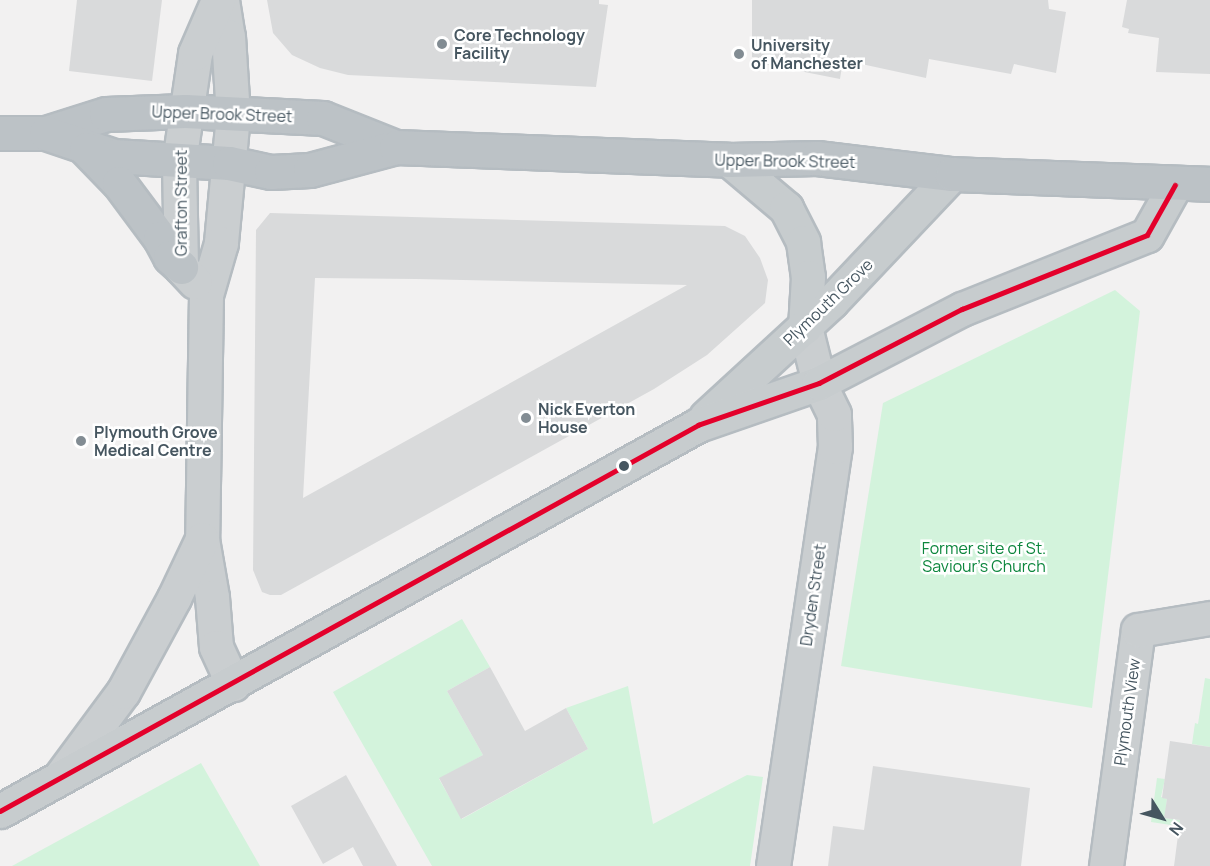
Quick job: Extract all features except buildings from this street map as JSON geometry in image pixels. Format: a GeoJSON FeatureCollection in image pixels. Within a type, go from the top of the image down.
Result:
{"type":"FeatureCollection","features":[{"type":"Feature","properties":{"kind":"highway","name":"Upper Brook Street"},"geometry":{"type":"LineString","coordinates":[[0,133],[46,133],[106,114],[185,111],[322,118],[396,147]]}},
{"type":"Feature","properties":{"kind":"highway","name":"Upper Brook Street"},"geometry":{"type":"LineString","coordinates":[[46,133],[86,149],[114,156],[178,162],[229,163],[271,172],[310,170],[396,147],[729,160],[817,158],[952,174],[1175,185],[1210,184]]}},
{"type":"Feature","properties":{"kind":"highway"},"geometry":{"type":"LineString","coordinates":[[86,149],[119,183],[160,238],[170,257],[181,267]]}},
{"type":"Feature","properties":{"kind":"main road"},"geometry":{"type":"LineString","coordinates":[[729,160],[786,208],[803,242],[808,277],[805,327]]}},
{"type":"Feature","properties":{"kind":"main road","name":"Plymouth Grove"},"geometry":{"type":"LineString","coordinates":[[698,424],[805,327],[952,174]]}},
{"type":"Feature","properties":{"kind":"main road","name":"Plymouth Grove"},"geometry":{"type":"LineString","coordinates":[[0,811],[233,684],[698,424],[819,383],[962,309],[1147,235],[1175,185]]}},
{"type":"Feature","properties":{"kind":"street","name":"Grafton Street"},"geometry":{"type":"LineString","coordinates":[[206,295],[181,267],[178,162],[195,53],[220,0]]}},
{"type":"Feature","properties":{"kind":"street","name":"Grafton Street"},"geometry":{"type":"LineString","coordinates":[[202,539],[206,295],[221,243],[233,115],[228,36],[220,0]]}},
{"type":"Feature","properties":{"kind":"street","name":"Dryden Street"},"geometry":{"type":"LineString","coordinates":[[773,866],[835,447],[834,414],[819,383],[805,327]]}},
{"type":"Feature","properties":{"kind":"street"},"geometry":{"type":"LineString","coordinates":[[202,539],[212,597],[216,647],[233,684]]}},
{"type":"Feature","properties":{"kind":"street"},"geometry":{"type":"LineString","coordinates":[[60,777],[123,692],[174,598],[202,539]]}},
{"type":"Feature","properties":{"kind":"street","name":"Plymouth View"},"geometry":{"type":"LineString","coordinates":[[1106,866],[1138,630],[1210,618]]}},
{"type":"Feature","properties":{"kind":"green space","name":"Former site of St. Saviour's Church"},"geometry":{"type":"Polygon","coordinates":[[[1115,290],[1140,311],[1092,708],[841,666],[883,403],[1115,290]]]}},
{"type":"Feature","properties":{"kind":"green space"},"geometry":{"type":"Polygon","coordinates":[[[462,619],[490,667],[447,691],[483,755],[439,779],[462,819],[588,749],[566,708],[628,686],[653,824],[747,775],[763,777],[750,866],[432,866],[333,692],[462,619]]]}},
{"type":"Feature","properties":{"kind":"green space"},"geometry":{"type":"Polygon","coordinates":[[[1205,678],[1210,679],[1210,747],[1192,744],[1195,723],[1198,724],[1205,678]]]}},
{"type":"Feature","properties":{"kind":"green space"},"geometry":{"type":"Polygon","coordinates":[[[201,763],[260,866],[12,866],[201,763]]]}},
{"type":"Feature","properties":{"kind":"green space"},"geometry":{"type":"Polygon","coordinates":[[[1157,778],[1165,779],[1161,797],[1167,799],[1165,818],[1210,824],[1210,831],[1151,822],[1157,778]]]}},
{"type":"Feature","properties":{"kind":"transit line"},"geometry":{"type":"LineString","coordinates":[[0,811],[698,425],[819,383],[962,309],[1147,235],[1175,185]]}},
{"type":"Feature","properties":{"kind":"place","name":"Core Technology Facility"},"geometry":{"type":"Point","coordinates":[442,44]}},
{"type":"Feature","properties":{"kind":"place","name":"University of Manchester"},"geometry":{"type":"Point","coordinates":[739,54]}},
{"type":"Feature","properties":{"kind":"place","name":"Nick Everton House"},"geometry":{"type":"Point","coordinates":[526,418]}},
{"type":"Feature","properties":{"kind":"place","name":"Plymouth Grove Medical Centre"},"geometry":{"type":"Point","coordinates":[81,441]}}]}
